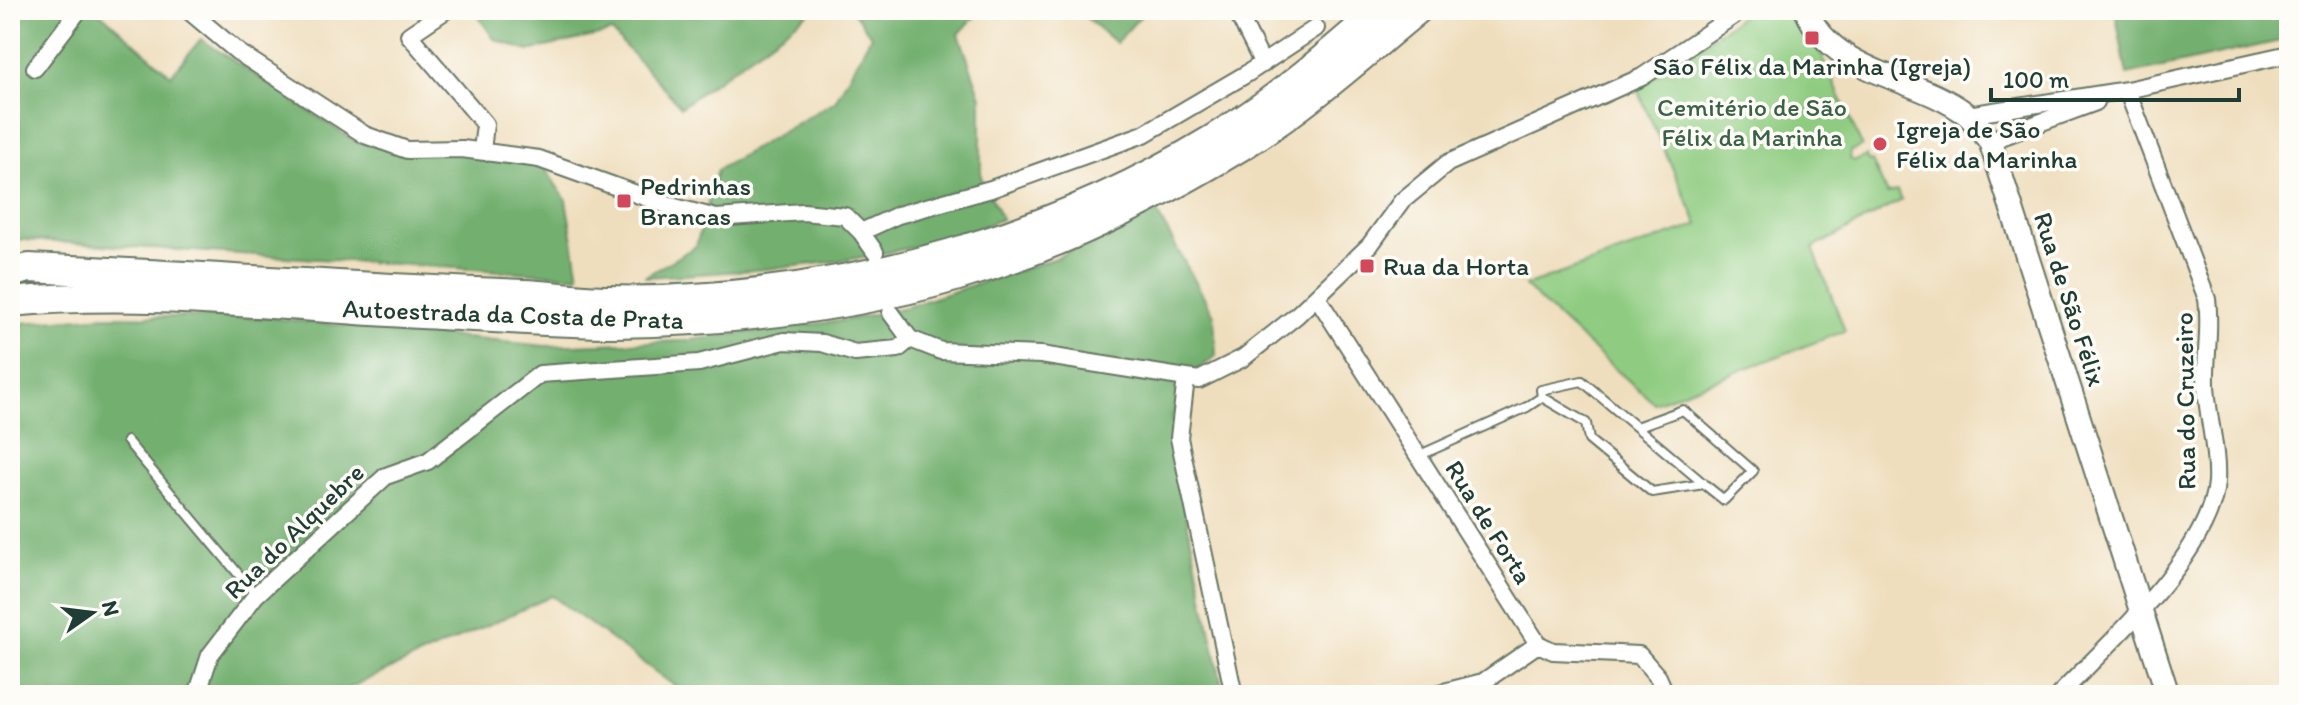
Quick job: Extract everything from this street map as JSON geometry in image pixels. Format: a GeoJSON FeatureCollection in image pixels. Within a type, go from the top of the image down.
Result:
{"type":"FeatureCollection","features":[{"type":"Feature","properties":{"kind":"highway","name":"Autoestrada da Costa de Prata"},"geometry":{"type":"LineString","coordinates":[[16,268],[610,301],[707,297],[829,283],[949,255],[1005,237],[1149,174],[1240,122],[1318,63],[1380,10]]}},
{"type":"Feature","properties":{"kind":"highway","name":"Autoestrada da Costa de Prata"},"geometry":{"type":"LineString","coordinates":[[10,302],[51,298],[165,299],[612,323],[712,319],[832,305],[956,277],[1073,234],[1158,194],[1249,141],[1326,85],[1417,10]]}},
{"type":"Feature","properties":{"kind":"main road","name":"Rua de São Félix"},"geometry":{"type":"LineString","coordinates":[[1806,10],[1810,20],[1832,47],[1865,66],[1937,96],[1968,115],[1990,141],[2168,695]]}},
{"type":"Feature","properties":{"kind":"street"},"geometry":{"type":"LineString","coordinates":[[35,68],[79,10]]}},
{"type":"Feature","properties":{"kind":"street"},"geometry":{"type":"LineString","coordinates":[[188,10],[238,52],[365,135],[407,150],[462,149],[539,159],[667,205],[716,218],[803,212],[845,216],[875,252]]}},
{"type":"Feature","properties":{"kind":"street"},"geometry":{"type":"LineString","coordinates":[[446,10],[409,35],[485,124],[482,151]]}},
{"type":"Feature","properties":{"kind":"street"},"geometry":{"type":"LineString","coordinates":[[1236,10],[1263,64]]}},
{"type":"Feature","properties":{"kind":"street"},"geometry":{"type":"LineString","coordinates":[[891,313],[910,339],[941,351],[1041,355],[1199,380],[1243,358],[1317,297],[1370,245],[1402,201],[1448,163],[1642,77],[1742,10]]}},
{"type":"Feature","properties":{"kind":"street"},"geometry":{"type":"LineString","coordinates":[[861,232],[898,215],[991,189],[1144,134],[1263,64],[1316,28]]}},
{"type":"Feature","properties":{"kind":"street"},"geometry":{"type":"LineString","coordinates":[[1968,115],[2127,90],[2289,54]]}},
{"type":"Feature","properties":{"kind":"street"},"geometry":{"type":"LineString","coordinates":[[1990,141],[2127,90]]}},
{"type":"Feature","properties":{"kind":"street","name":"Rua do Cruzeiro"},"geometry":{"type":"LineString","coordinates":[[2127,90],[2207,299],[2211,325],[2206,384],[2216,483],[2207,516],[2190,548],[2141,608]]}},
{"type":"Feature","properties":{"kind":"street","name":"Rua de Forta"},"geometry":{"type":"LineString","coordinates":[[1317,297],[1538,644]]}},
{"type":"Feature","properties":{"kind":"street","name":"Rua do Alquebre"},"geometry":{"type":"LineString","coordinates":[[197,695],[210,655],[256,595],[386,476],[428,461],[540,374],[699,363],[784,341],[822,343],[855,353],[898,349],[910,339]]}},
{"type":"Feature","properties":{"kind":"street"},"geometry":{"type":"LineString","coordinates":[[1186,378],[1179,438],[1234,695]]}},
{"type":"Feature","properties":{"kind":"street"},"geometry":{"type":"LineString","coordinates":[[2059,695],[2141,608]]}},
{"type":"Feature","properties":{"kind":"street"},"geometry":{"type":"LineString","coordinates":[[1436,694],[1483,682],[1538,644],[1553,651],[1639,655],[1658,677],[1666,695]]}},
{"type":"Feature","properties":{"kind":"lane"},"geometry":{"type":"LineString","coordinates":[[1542,397],[1541,390],[1582,381],[1724,500],[1753,471],[1683,410],[1639,426]]}},
{"type":"Feature","properties":{"kind":"lane"},"geometry":{"type":"LineString","coordinates":[[1418,456],[1527,407],[1542,397]]}},
{"type":"Feature","properties":{"kind":"lane"},"geometry":{"type":"LineString","coordinates":[[1542,397],[1586,423],[1589,440],[1652,492],[1704,484]]}},
{"type":"Feature","properties":{"kind":"lane"},"geometry":{"type":"LineString","coordinates":[[127,441],[256,595]]}},
{"type":"Feature","properties":{"kind":"green space"},"geometry":{"type":"Polygon","coordinates":[[[10,10],[97,10],[171,75],[201,39],[356,142],[410,143],[540,161],[566,200],[579,276],[10,239],[10,10]]]}},
{"type":"Feature","properties":{"kind":"green space"},"geometry":{"type":"Polygon","coordinates":[[[474,10],[813,10],[681,107],[612,32],[528,51],[494,39],[474,10]]]}},
{"type":"Feature","properties":{"kind":"green space"},"geometry":{"type":"Polygon","coordinates":[[[852,10],[981,10],[959,34],[981,97],[981,177],[1002,219],[959,234],[871,256],[780,268],[644,277],[696,246],[717,170],[835,101],[871,36],[852,10]]]}},
{"type":"Feature","properties":{"kind":"green space"},"geometry":{"type":"Polygon","coordinates":[[[1077,10],[1146,10],[1116,43],[1077,10]]]}},
{"type":"Feature","properties":{"kind":"green space","name":"Cemitério de São Félix da Marinha"},"geometry":{"type":"Polygon","coordinates":[[[1750,10],[1794,10],[1822,56],[1862,146],[1851,151],[1850,159],[1855,161],[1866,156],[1868,162],[1872,161],[1887,194],[1897,191],[1902,200],[1813,248],[1845,331],[1654,403],[1525,286],[1698,225],[1637,89],[1750,10]]]}},
{"type":"Feature","properties":{"kind":"green space"},"geometry":{"type":"Polygon","coordinates":[[[2115,10],[2289,10],[2289,39],[2127,75],[2115,10]]]}},
{"type":"Feature","properties":{"kind":"green space"},"geometry":{"type":"Polygon","coordinates":[[[1156,211],[1214,315],[1216,356],[1193,373],[1172,417],[1183,502],[1224,695],[687,695],[552,596],[342,691],[340,695],[10,695],[10,324],[105,316],[270,318],[545,346],[683,341],[847,320],[906,307],[1053,259],[1156,211]]]}},
{"type":"Feature","properties":{"kind":"place","name":"São Félix da Marinha (Igreja)"},"geometry":{"type":"Point","coordinates":[1812,38]}},
{"type":"Feature","properties":{"kind":"place","name":"Igreja de São Félix da Marinha"},"geometry":{"type":"Point","coordinates":[1880,144]}},
{"type":"Feature","properties":{"kind":"place","name":"Pedrinhas Brancas"},"geometry":{"type":"Point","coordinates":[624,201]}},
{"type":"Feature","properties":{"kind":"place","name":"Rua da Horta"},"geometry":{"type":"Point","coordinates":[1367,266]}}]}
